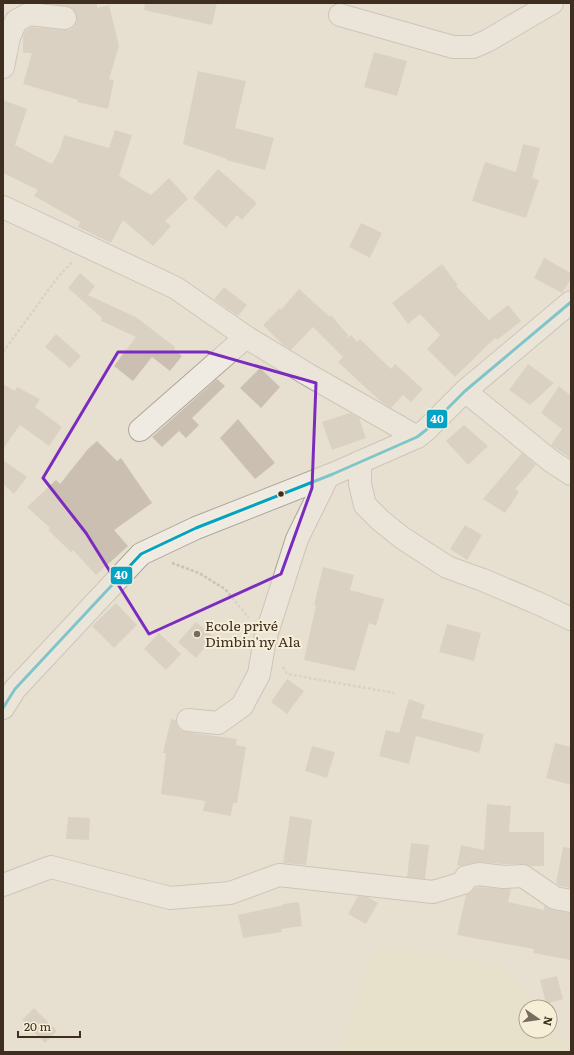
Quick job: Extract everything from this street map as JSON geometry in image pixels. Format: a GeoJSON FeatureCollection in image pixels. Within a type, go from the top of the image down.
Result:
{"type":"FeatureCollection","features":[{"type":"Feature","properties":{"kind":"street"},"geometry":{"type":"LineString","coordinates":[[340,15],[453,47],[473,47],[487,41],[552,3]]}},
{"type":"Feature","properties":{"kind":"street"},"geometry":{"type":"LineString","coordinates":[[3,67],[9,37],[16,21],[29,14],[65,18]]}},
{"type":"Feature","properties":{"kind":"street"},"geometry":{"type":"LineString","coordinates":[[3,206],[176,288],[246,337],[306,374],[417,437]]}},
{"type":"Feature","properties":{"kind":"street"},"geometry":{"type":"LineString","coordinates":[[3,708],[9,683],[140,554],[196,528],[328,476],[417,437],[465,391],[571,302]]}},
{"type":"Feature","properties":{"kind":"street"},"geometry":{"type":"LineString","coordinates":[[140,430],[246,337]]}},
{"type":"Feature","properties":{"kind":"street"},"geometry":{"type":"LineString","coordinates":[[465,391],[551,460],[571,474]]}},
{"type":"Feature","properties":{"kind":"street"},"geometry":{"type":"LineString","coordinates":[[360,462],[360,484],[365,505],[380,520],[401,537],[447,567],[483,580],[571,619]]}},
{"type":"Feature","properties":{"kind":"street"},"geometry":{"type":"LineString","coordinates":[[188,720],[218,723],[242,706],[259,674],[265,639],[297,539],[328,476]]}},
{"type":"Feature","properties":{"kind":"street"},"geometry":{"type":"LineString","coordinates":[[3,885],[51,867],[170,898],[230,894],[280,875],[433,892],[463,883],[466,878],[479,874],[503,877],[523,876],[555,898],[571,901]]}},
{"type":"Feature","properties":{"kind":"path"},"geometry":{"type":"LineString","coordinates":[[3,352],[58,277],[88,246]]}},
{"type":"Feature","properties":{"kind":"highlighted area"},"geometry":{"type":"Polygon","coordinates":[[[118,352],[207,352],[316,383],[312,488],[281,574],[149,634],[86,533],[43,478],[118,352]]]}},
{"type":"Feature","properties":{"kind":"shaded area"},"geometry":{"type":"Polygon","coordinates":[[[377,946],[498,964],[528,999],[518,999],[518,1039],[558,1039],[558,1034],[571,1049],[571,1052],[337,1052],[377,946]]]}},
{"type":"Feature","properties":{"kind":"building"},"geometry":{"type":"Polygon","coordinates":[[[43,3],[97,3],[97,8],[109,5],[119,46],[109,79],[114,80],[108,109],[77,102],[78,100],[23,84],[32,53],[23,53],[23,36],[26,30],[31,27],[70,30],[75,26],[77,20],[76,13],[72,8],[43,3]]]}},
{"type":"Feature","properties":{"kind":"building"},"geometry":{"type":"Polygon","coordinates":[[[145,3],[217,3],[212,25],[144,10],[145,3]]]}},
{"type":"Feature","properties":{"kind":"building"},"geometry":{"type":"Polygon","coordinates":[[[374,52],[407,61],[397,96],[364,87],[374,52]]]}},
{"type":"Feature","properties":{"kind":"building"},"geometry":{"type":"Polygon","coordinates":[[[198,71],[246,81],[235,128],[274,138],[265,170],[226,160],[227,159],[183,144],[198,71]]]}},
{"type":"Feature","properties":{"kind":"building"},"geometry":{"type":"Polygon","coordinates":[[[3,100],[27,109],[15,145],[52,164],[60,149],[64,135],[109,148],[115,130],[132,135],[119,176],[151,195],[169,178],[188,199],[165,221],[171,226],[153,246],[123,220],[111,243],[78,227],[80,222],[34,196],[38,190],[3,173],[3,100]]]}},
{"type":"Feature","properties":{"kind":"building"},"geometry":{"type":"Polygon","coordinates":[[[523,144],[540,148],[532,178],[539,180],[526,218],[472,201],[485,162],[516,172],[523,144]]]}},
{"type":"Feature","properties":{"kind":"building"},"geometry":{"type":"Polygon","coordinates":[[[218,169],[257,203],[242,220],[237,215],[226,228],[193,198],[218,169]]]}},
{"type":"Feature","properties":{"kind":"building"},"geometry":{"type":"Polygon","coordinates":[[[361,223],[382,233],[370,258],[349,247],[361,223]]]}},
{"type":"Feature","properties":{"kind":"building"},"geometry":{"type":"Polygon","coordinates":[[[544,258],[571,273],[571,279],[562,293],[534,278],[544,258]]]}},
{"type":"Feature","properties":{"kind":"building"},"geometry":{"type":"Polygon","coordinates":[[[442,264],[458,285],[456,286],[489,320],[508,305],[521,321],[497,340],[495,338],[455,377],[427,349],[440,335],[420,314],[408,324],[392,303],[442,264]]]}},
{"type":"Feature","properties":{"kind":"building"},"geometry":{"type":"Polygon","coordinates":[[[80,273],[95,286],[88,295],[136,317],[175,347],[174,349],[182,356],[170,371],[152,357],[133,381],[114,366],[136,337],[101,321],[102,318],[68,288],[80,273]]]}},
{"type":"Feature","properties":{"kind":"building"},"geometry":{"type":"Polygon","coordinates":[[[224,287],[247,305],[238,316],[214,299],[224,287]]]}},
{"type":"Feature","properties":{"kind":"building"},"geometry":{"type":"Polygon","coordinates":[[[299,289],[330,317],[331,315],[348,335],[346,339],[351,335],[357,342],[360,339],[391,369],[395,364],[423,389],[411,402],[403,395],[391,408],[380,401],[338,362],[343,357],[313,327],[291,350],[283,345],[263,325],[280,308],[281,310],[299,289]]]}},
{"type":"Feature","properties":{"kind":"building"},"geometry":{"type":"Polygon","coordinates":[[[56,334],[81,356],[70,368],[45,347],[56,334]]]}},
{"type":"Feature","properties":{"kind":"building"},"geometry":{"type":"Polygon","coordinates":[[[528,364],[554,383],[530,405],[509,390],[528,364]]]}},
{"type":"Feature","properties":{"kind":"building"},"geometry":{"type":"Polygon","coordinates":[[[260,368],[280,387],[261,408],[240,388],[260,368]]]}},
{"type":"Feature","properties":{"kind":"building"},"geometry":{"type":"Polygon","coordinates":[[[217,379],[225,386],[192,418],[199,425],[186,438],[179,431],[162,447],[152,437],[217,379]]]}},
{"type":"Feature","properties":{"kind":"building"},"geometry":{"type":"Polygon","coordinates":[[[3,384],[15,391],[17,387],[40,399],[35,407],[62,427],[49,446],[20,425],[3,449],[3,384]]]}},
{"type":"Feature","properties":{"kind":"building"},"geometry":{"type":"Polygon","coordinates":[[[559,386],[571,396],[571,459],[551,445],[562,429],[541,413],[559,386]]]}},
{"type":"Feature","properties":{"kind":"building"},"geometry":{"type":"Polygon","coordinates":[[[350,413],[359,418],[366,438],[332,450],[322,422],[350,413]]]}},
{"type":"Feature","properties":{"kind":"building"},"geometry":{"type":"Polygon","coordinates":[[[238,419],[275,463],[255,479],[220,438],[238,419]]]}},
{"type":"Feature","properties":{"kind":"building"},"geometry":{"type":"Polygon","coordinates":[[[464,425],[488,446],[468,465],[446,441],[464,425]]]}},
{"type":"Feature","properties":{"kind":"building"},"geometry":{"type":"Polygon","coordinates":[[[97,441],[117,461],[121,458],[152,503],[114,530],[128,546],[96,575],[73,550],[71,552],[48,530],[50,528],[27,507],[56,480],[60,484],[88,449],[97,441]]]}},
{"type":"Feature","properties":{"kind":"building"},"geometry":{"type":"Polygon","coordinates":[[[522,453],[536,465],[515,489],[519,492],[505,513],[483,499],[522,453]]]}},
{"type":"Feature","properties":{"kind":"building"},"geometry":{"type":"Polygon","coordinates":[[[3,460],[27,477],[14,494],[3,484],[3,460]]]}},
{"type":"Feature","properties":{"kind":"building"},"geometry":{"type":"Polygon","coordinates":[[[465,525],[482,535],[467,560],[450,549],[465,525]]]}},
{"type":"Feature","properties":{"kind":"building"},"geometry":{"type":"Polygon","coordinates":[[[323,567],[354,575],[350,590],[384,599],[376,626],[369,623],[355,671],[304,660],[316,605],[314,605],[323,567]]]}},
{"type":"Feature","properties":{"kind":"building"},"geometry":{"type":"Polygon","coordinates":[[[116,603],[137,625],[114,648],[92,626],[116,603]]]}},
{"type":"Feature","properties":{"kind":"building"},"geometry":{"type":"Polygon","coordinates":[[[196,622],[214,637],[196,658],[178,642],[196,622]]]}},
{"type":"Feature","properties":{"kind":"building"},"geometry":{"type":"Polygon","coordinates":[[[447,624],[481,633],[474,661],[439,652],[447,624]]]}},
{"type":"Feature","properties":{"kind":"building"},"geometry":{"type":"Polygon","coordinates":[[[159,633],[181,654],[166,670],[144,649],[159,633]]]}},
{"type":"Feature","properties":{"kind":"building"},"geometry":{"type":"Polygon","coordinates":[[[287,679],[304,691],[287,714],[271,702],[287,679]]]}},
{"type":"Feature","properties":{"kind":"building"},"geometry":{"type":"Polygon","coordinates":[[[409,699],[425,705],[421,718],[484,734],[479,753],[416,736],[409,764],[379,756],[386,730],[399,733],[409,699]]]}},
{"type":"Feature","properties":{"kind":"building"},"geometry":{"type":"Polygon","coordinates":[[[171,719],[176,720],[180,730],[237,739],[236,745],[246,747],[237,803],[233,803],[231,816],[203,811],[205,801],[161,794],[166,753],[163,753],[171,719]]]}},
{"type":"Feature","properties":{"kind":"building"},"geometry":{"type":"Polygon","coordinates":[[[555,743],[571,747],[571,785],[546,778],[555,743]]]}},
{"type":"Feature","properties":{"kind":"building"},"geometry":{"type":"Polygon","coordinates":[[[312,746],[335,752],[327,778],[305,771],[312,746]]]}},
{"type":"Feature","properties":{"kind":"building"},"geometry":{"type":"Polygon","coordinates":[[[487,804],[511,806],[509,832],[544,832],[544,866],[480,862],[461,866],[457,865],[461,845],[484,850],[487,804]]]}},
{"type":"Feature","properties":{"kind":"building"},"geometry":{"type":"Polygon","coordinates":[[[290,816],[312,820],[306,865],[283,863],[290,816]]]}},
{"type":"Feature","properties":{"kind":"building"},"geometry":{"type":"Polygon","coordinates":[[[68,817],[90,818],[89,840],[66,839],[68,817]]]}},
{"type":"Feature","properties":{"kind":"building"},"geometry":{"type":"Polygon","coordinates":[[[411,843],[429,845],[425,879],[407,877],[411,843]]]}},
{"type":"Feature","properties":{"kind":"building"},"geometry":{"type":"Polygon","coordinates":[[[563,847],[571,848],[571,888],[560,886],[556,883],[563,847]]]}},
{"type":"Feature","properties":{"kind":"building"},"geometry":{"type":"Polygon","coordinates":[[[475,888],[511,889],[508,902],[544,910],[544,906],[553,910],[571,913],[571,960],[533,953],[534,949],[457,935],[466,895],[475,888]]]}},
{"type":"Feature","properties":{"kind":"building"},"geometry":{"type":"Polygon","coordinates":[[[358,896],[368,897],[378,903],[366,924],[348,914],[358,896]]]}},
{"type":"Feature","properties":{"kind":"building"},"geometry":{"type":"Polygon","coordinates":[[[299,902],[302,926],[281,929],[282,932],[243,938],[238,915],[283,904],[299,902]]]}},
{"type":"Feature","properties":{"kind":"building"},"geometry":{"type":"Polygon","coordinates":[[[557,976],[563,999],[558,1000],[558,999],[545,999],[540,980],[557,976]]]}},
{"type":"Feature","properties":{"kind":"building"},"geometry":{"type":"Polygon","coordinates":[[[34,1008],[57,1031],[45,1043],[22,1020],[34,1008]]]}},
{"type":"Feature","properties":{"kind":"transit line","name":"40"},"geometry":{"type":"LineString","coordinates":[[3,708],[15,689],[141,554],[196,528],[333,474],[417,437],[465,391],[571,302]]}},
{"type":"Feature","properties":{"kind":"place","name":"Ecole privé Dimbin'ny Ala"},"geometry":{"type":"Point","coordinates":[197,634]}}]}
